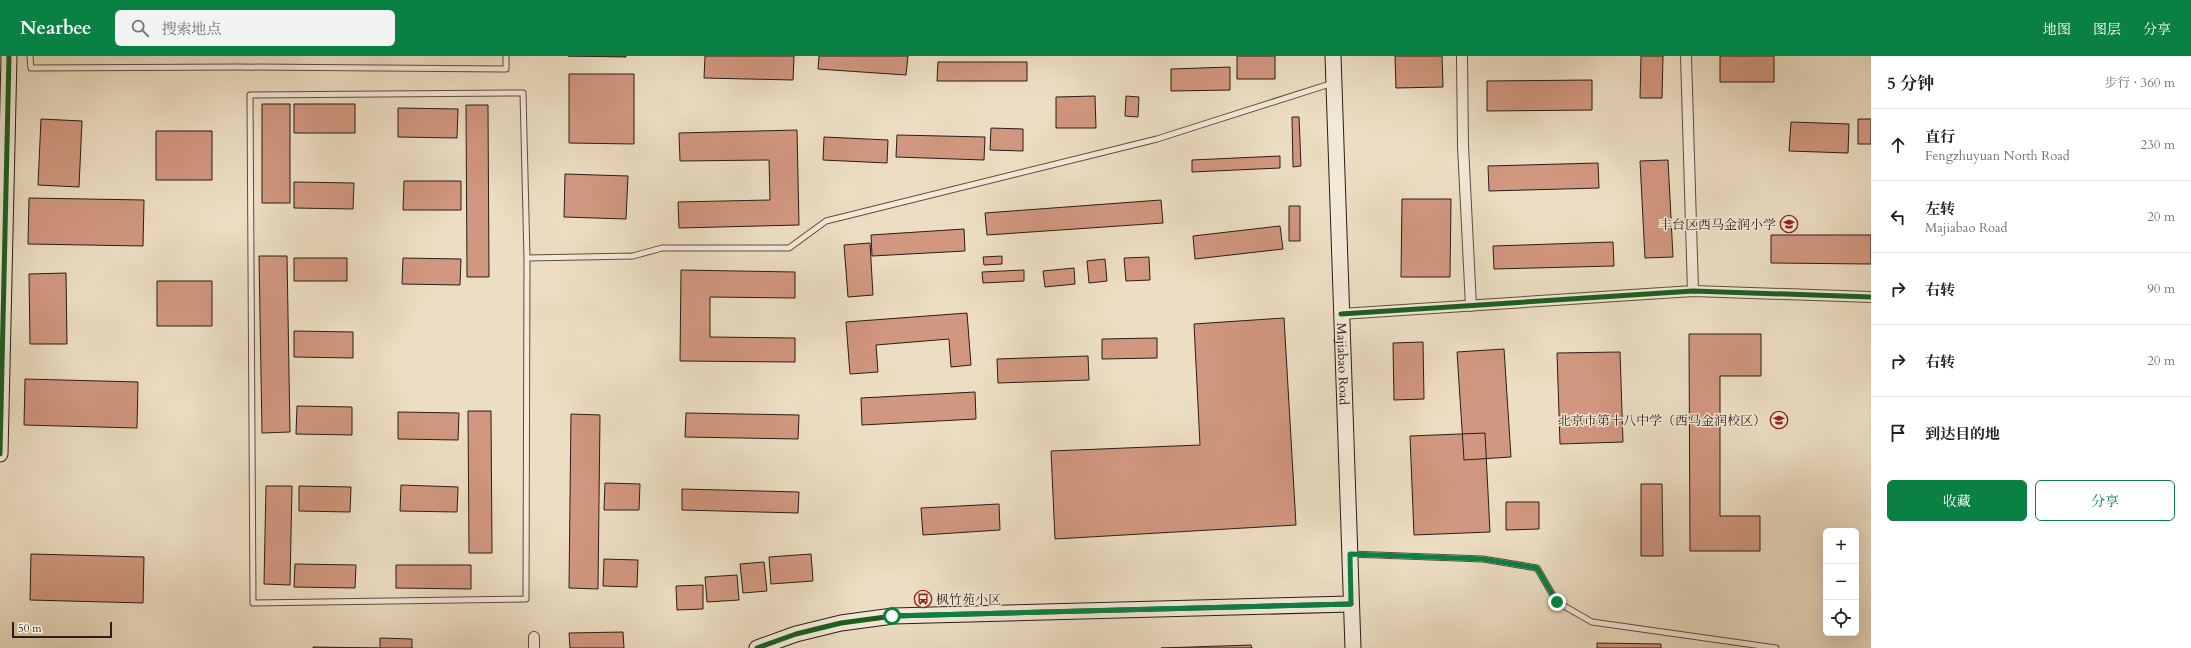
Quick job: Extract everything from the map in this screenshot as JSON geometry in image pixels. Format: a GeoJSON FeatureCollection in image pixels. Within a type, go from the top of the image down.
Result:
{"type":"FeatureCollection","features":[{"type":"Feature","properties":{"kind":"street"},"geometry":{"type":"LineString","coordinates":[[0,454],[9,56]]}},
{"type":"Feature","properties":{"kind":"street","name":"Majiabao Road"},"geometry":{"type":"LineString","coordinates":[[1333,56],[1340,314],[1353,648]]}},
{"type":"Feature","properties":{"kind":"street"},"geometry":{"type":"LineString","coordinates":[[1462,56],[1463,146],[1471,306]]}},
{"type":"Feature","properties":{"kind":"street"},"geometry":{"type":"LineString","coordinates":[[1686,56],[1693,291]]}},
{"type":"Feature","properties":{"kind":"street"},"geometry":{"type":"LineString","coordinates":[[1340,314],[1693,291],[1871,297]]}},
{"type":"Feature","properties":{"kind":"street"},"geometry":{"type":"LineString","coordinates":[[757,648],[796,634],[841,623],[892,616],[1351,604]]}},
{"type":"Feature","properties":{"kind":"street"},"geometry":{"type":"LineString","coordinates":[[534,637],[534,648]]}},
{"type":"Feature","properties":{"kind":"lane"},"geometry":{"type":"LineString","coordinates":[[30,56],[30,68],[238,67],[506,69],[506,56]]}},
{"type":"Feature","properties":{"kind":"lane"},"geometry":{"type":"LineString","coordinates":[[527,258],[633,256],[662,248],[788,248],[826,221],[928,194],[1158,139],[1334,82]]}},
{"type":"Feature","properties":{"kind":"lane"},"geometry":{"type":"LineString","coordinates":[[523,93],[527,258],[526,599],[253,603],[250,95],[523,93]]}},
{"type":"Feature","properties":{"kind":"lane"},"geometry":{"type":"LineString","coordinates":[[1350,554],[1483,559],[1537,568],[1557,602],[1592,622],[1776,648]]}},
{"type":"Feature","properties":{"kind":"building"},"geometry":{"type":"Polygon","coordinates":[[[568,56],[626,56],[626,57],[568,56]]]}},
{"type":"Feature","properties":{"kind":"building"},"geometry":{"type":"Polygon","coordinates":[[[705,56],[794,56],[793,80],[704,78],[705,56]]]}},
{"type":"Feature","properties":{"kind":"building"},"geometry":{"type":"Polygon","coordinates":[[[819,56],[908,56],[906,75],[818,69],[819,56]]]}},
{"type":"Feature","properties":{"kind":"building"},"geometry":{"type":"Polygon","coordinates":[[[1237,56],[1275,56],[1275,79],[1237,79],[1237,56]]]}},
{"type":"Feature","properties":{"kind":"building"},"geometry":{"type":"Polygon","coordinates":[[[1395,56],[1442,56],[1443,87],[1396,88],[1395,56]]]}},
{"type":"Feature","properties":{"kind":"building"},"geometry":{"type":"Polygon","coordinates":[[[1641,56],[1663,56],[1662,98],[1640,98],[1641,56]]]}},
{"type":"Feature","properties":{"kind":"building"},"geometry":{"type":"Polygon","coordinates":[[[1720,56],[1774,56],[1774,82],[1720,82],[1720,56]]]}},
{"type":"Feature","properties":{"kind":"building"},"geometry":{"type":"Polygon","coordinates":[[[938,62],[1027,62],[1027,81],[937,81],[938,62]]]}},
{"type":"Feature","properties":{"kind":"building"},"geometry":{"type":"Polygon","coordinates":[[[1230,67],[1230,90],[1171,91],[1171,69],[1230,67]]]}},
{"type":"Feature","properties":{"kind":"building"},"geometry":{"type":"Polygon","coordinates":[[[569,74],[634,74],[634,144],[569,143],[569,74]]]}},
{"type":"Feature","properties":{"kind":"building"},"geometry":{"type":"Polygon","coordinates":[[[1592,80],[1592,110],[1487,111],[1487,81],[1592,80]]]}},
{"type":"Feature","properties":{"kind":"building"},"geometry":{"type":"Polygon","coordinates":[[[1095,96],[1096,128],[1056,128],[1056,97],[1095,96]]]}},
{"type":"Feature","properties":{"kind":"building"},"geometry":{"type":"Polygon","coordinates":[[[1126,96],[1139,97],[1138,117],[1125,116],[1126,96]]]}},
{"type":"Feature","properties":{"kind":"building"},"geometry":{"type":"Polygon","coordinates":[[[262,104],[290,104],[290,203],[262,203],[262,104]]]}},
{"type":"Feature","properties":{"kind":"building"},"geometry":{"type":"Polygon","coordinates":[[[294,104],[355,104],[355,133],[294,133],[294,104]]]}},
{"type":"Feature","properties":{"kind":"building"},"geometry":{"type":"Polygon","coordinates":[[[466,105],[488,105],[489,277],[467,277],[466,105]]]}},
{"type":"Feature","properties":{"kind":"building"},"geometry":{"type":"Polygon","coordinates":[[[398,108],[458,109],[457,138],[398,137],[398,108]]]}},
{"type":"Feature","properties":{"kind":"building"},"geometry":{"type":"Polygon","coordinates":[[[1292,117],[1299,117],[1301,166],[1293,167],[1292,117]]]}},
{"type":"Feature","properties":{"kind":"building"},"geometry":{"type":"Polygon","coordinates":[[[41,119],[82,121],[79,187],[38,185],[41,119]]]}},
{"type":"Feature","properties":{"kind":"building"},"geometry":{"type":"Polygon","coordinates":[[[1858,119],[1871,119],[1871,144],[1858,144],[1858,119]]]}},
{"type":"Feature","properties":{"kind":"building"},"geometry":{"type":"Polygon","coordinates":[[[1791,122],[1849,124],[1848,153],[1789,151],[1791,122]]]}},
{"type":"Feature","properties":{"kind":"building"},"geometry":{"type":"Polygon","coordinates":[[[991,128],[1023,129],[1023,151],[990,150],[991,128]]]}},
{"type":"Feature","properties":{"kind":"building"},"geometry":{"type":"Polygon","coordinates":[[[797,130],[799,225],[679,228],[678,202],[770,200],[769,160],[680,161],[679,133],[797,130]]]}},
{"type":"Feature","properties":{"kind":"building"},"geometry":{"type":"Polygon","coordinates":[[[156,131],[212,131],[212,180],[156,180],[156,131]]]}},
{"type":"Feature","properties":{"kind":"building"},"geometry":{"type":"Polygon","coordinates":[[[897,135],[985,137],[984,160],[896,157],[897,135]]]}},
{"type":"Feature","properties":{"kind":"building"},"geometry":{"type":"Polygon","coordinates":[[[824,137],[888,140],[887,163],[823,160],[824,137]]]}},
{"type":"Feature","properties":{"kind":"building"},"geometry":{"type":"Polygon","coordinates":[[[1280,156],[1280,168],[1192,172],[1192,160],[1280,156]]]}},
{"type":"Feature","properties":{"kind":"building"},"geometry":{"type":"Polygon","coordinates":[[[1668,160],[1673,257],[1645,258],[1640,161],[1668,160]]]}},
{"type":"Feature","properties":{"kind":"building"},"geometry":{"type":"Polygon","coordinates":[[[1598,163],[1599,188],[1489,191],[1488,166],[1598,163]]]}},
{"type":"Feature","properties":{"kind":"building"},"geometry":{"type":"Polygon","coordinates":[[[565,174],[628,176],[626,219],[564,217],[565,174]]]}},
{"type":"Feature","properties":{"kind":"building"},"geometry":{"type":"Polygon","coordinates":[[[404,181],[461,181],[461,210],[403,210],[404,181]]]}},
{"type":"Feature","properties":{"kind":"building"},"geometry":{"type":"Polygon","coordinates":[[[294,182],[354,183],[353,209],[294,208],[294,182]]]}},
{"type":"Feature","properties":{"kind":"building"},"geometry":{"type":"Polygon","coordinates":[[[29,198],[144,200],[143,246],[28,244],[29,198]]]}},
{"type":"Feature","properties":{"kind":"building"},"geometry":{"type":"Polygon","coordinates":[[[1402,199],[1451,199],[1450,277],[1401,277],[1402,199]]]}},
{"type":"Feature","properties":{"kind":"building"},"geometry":{"type":"Polygon","coordinates":[[[1161,200],[1163,223],[987,235],[985,213],[1161,200]]]}},
{"type":"Feature","properties":{"kind":"building"},"geometry":{"type":"Polygon","coordinates":[[[1289,206],[1300,206],[1300,241],[1289,241],[1289,206]]]}},
{"type":"Feature","properties":{"kind":"building"},"geometry":{"type":"Polygon","coordinates":[[[1280,226],[1283,249],[1195,259],[1193,236],[1280,226]]]}},
{"type":"Feature","properties":{"kind":"building"},"geometry":{"type":"Polygon","coordinates":[[[964,229],[965,251],[872,256],[871,235],[964,229]]]}},
{"type":"Feature","properties":{"kind":"building"},"geometry":{"type":"Polygon","coordinates":[[[1771,235],[1871,235],[1871,264],[1771,263],[1771,235]]]}},
{"type":"Feature","properties":{"kind":"building"},"geometry":{"type":"Polygon","coordinates":[[[1613,242],[1614,266],[1494,269],[1493,246],[1613,242]]]}},
{"type":"Feature","properties":{"kind":"building"},"geometry":{"type":"Polygon","coordinates":[[[870,243],[873,295],[848,297],[844,245],[870,243]]]}},
{"type":"Feature","properties":{"kind":"building"},"geometry":{"type":"Polygon","coordinates":[[[259,256],[287,256],[290,432],[262,433],[259,256]]]}},
{"type":"Feature","properties":{"kind":"building"},"geometry":{"type":"Polygon","coordinates":[[[1002,256],[1002,264],[984,265],[983,257],[1002,256]]]}},
{"type":"Feature","properties":{"kind":"building"},"geometry":{"type":"Polygon","coordinates":[[[1149,257],[1150,280],[1126,281],[1124,258],[1149,257]]]}},
{"type":"Feature","properties":{"kind":"building"},"geometry":{"type":"Polygon","coordinates":[[[294,258],[347,258],[347,281],[294,281],[294,258]]]}},
{"type":"Feature","properties":{"kind":"building"},"geometry":{"type":"Polygon","coordinates":[[[403,258],[461,259],[460,285],[402,284],[403,258]]]}},
{"type":"Feature","properties":{"kind":"building"},"geometry":{"type":"Polygon","coordinates":[[[1105,259],[1107,281],[1089,283],[1087,261],[1105,259]]]}},
{"type":"Feature","properties":{"kind":"building"},"geometry":{"type":"Polygon","coordinates":[[[1074,268],[1075,284],[1045,287],[1043,271],[1074,268]]]}},
{"type":"Feature","properties":{"kind":"building"},"geometry":{"type":"Polygon","coordinates":[[[681,270],[795,272],[795,298],[710,297],[710,337],[795,338],[795,362],[680,361],[681,270]]]}},
{"type":"Feature","properties":{"kind":"building"},"geometry":{"type":"Polygon","coordinates":[[[1024,270],[1024,281],[983,283],[982,272],[1024,270]]]}},
{"type":"Feature","properties":{"kind":"building"},"geometry":{"type":"Polygon","coordinates":[[[66,273],[67,344],[30,344],[29,274],[66,273]]]}},
{"type":"Feature","properties":{"kind":"building"},"geometry":{"type":"Polygon","coordinates":[[[157,281],[212,281],[212,326],[157,326],[157,281]]]}},
{"type":"Feature","properties":{"kind":"building"},"geometry":{"type":"Polygon","coordinates":[[[967,313],[971,365],[951,367],[949,339],[876,345],[878,372],[850,374],[846,322],[967,313]]]}},
{"type":"Feature","properties":{"kind":"building"},"geometry":{"type":"Polygon","coordinates":[[[1284,318],[1296,525],[1055,539],[1051,451],[1200,445],[1194,324],[1284,318]]]}},
{"type":"Feature","properties":{"kind":"building"},"geometry":{"type":"Polygon","coordinates":[[[294,331],[353,332],[353,358],[294,357],[294,331]]]}},
{"type":"Feature","properties":{"kind":"building"},"geometry":{"type":"Polygon","coordinates":[[[1689,334],[1761,334],[1761,376],[1720,376],[1720,516],[1760,516],[1760,551],[1690,551],[1689,334]]]}},
{"type":"Feature","properties":{"kind":"building"},"geometry":{"type":"Polygon","coordinates":[[[1157,338],[1157,358],[1102,359],[1102,339],[1157,338]]]}},
{"type":"Feature","properties":{"kind":"building"},"geometry":{"type":"Polygon","coordinates":[[[1423,342],[1424,399],[1394,400],[1393,343],[1423,342]]]}},
{"type":"Feature","properties":{"kind":"building"},"geometry":{"type":"Polygon","coordinates":[[[1504,349],[1511,457],[1464,460],[1457,352],[1504,349]]]}},
{"type":"Feature","properties":{"kind":"building"},"geometry":{"type":"Polygon","coordinates":[[[1620,352],[1623,442],[1560,444],[1557,353],[1620,352]]]}},
{"type":"Feature","properties":{"kind":"building"},"geometry":{"type":"Polygon","coordinates":[[[1088,356],[1089,380],[998,383],[997,359],[1088,356]]]}},
{"type":"Feature","properties":{"kind":"building"},"geometry":{"type":"Polygon","coordinates":[[[25,379],[138,382],[137,428],[24,425],[25,379]]]}},
{"type":"Feature","properties":{"kind":"building"},"geometry":{"type":"Polygon","coordinates":[[[975,392],[976,419],[862,425],[861,398],[975,392]]]}},
{"type":"Feature","properties":{"kind":"building"},"geometry":{"type":"Polygon","coordinates":[[[297,406],[352,407],[352,435],[296,434],[297,406]]]}},
{"type":"Feature","properties":{"kind":"building"},"geometry":{"type":"Polygon","coordinates":[[[468,411],[491,411],[492,553],[469,553],[468,411]]]}},
{"type":"Feature","properties":{"kind":"building"},"geometry":{"type":"Polygon","coordinates":[[[398,412],[459,413],[458,440],[398,439],[398,412]]]}},
{"type":"Feature","properties":{"kind":"building"},"geometry":{"type":"Polygon","coordinates":[[[686,413],[799,415],[798,439],[685,437],[686,413]]]}},
{"type":"Feature","properties":{"kind":"building"},"geometry":{"type":"Polygon","coordinates":[[[571,414],[600,415],[598,589],[569,588],[571,414]]]}},
{"type":"Feature","properties":{"kind":"building"},"geometry":{"type":"Polygon","coordinates":[[[1485,433],[1490,532],[1414,535],[1410,436],[1485,433]]]}},
{"type":"Feature","properties":{"kind":"building"},"geometry":{"type":"Polygon","coordinates":[[[605,483],[640,484],[639,510],[604,510],[605,483]]]}},
{"type":"Feature","properties":{"kind":"building"},"geometry":{"type":"Polygon","coordinates":[[[1641,484],[1662,484],[1663,556],[1641,556],[1641,484]]]}},
{"type":"Feature","properties":{"kind":"building"},"geometry":{"type":"Polygon","coordinates":[[[401,485],[458,487],[457,512],[400,511],[401,485]]]}},
{"type":"Feature","properties":{"kind":"building"},"geometry":{"type":"Polygon","coordinates":[[[266,486],[292,486],[290,585],[264,584],[266,486]]]}},
{"type":"Feature","properties":{"kind":"building"},"geometry":{"type":"Polygon","coordinates":[[[299,486],[351,487],[350,512],[299,511],[299,486]]]}},
{"type":"Feature","properties":{"kind":"building"},"geometry":{"type":"Polygon","coordinates":[[[682,489],[799,492],[798,513],[682,510],[682,489]]]}},
{"type":"Feature","properties":{"kind":"building"},"geometry":{"type":"Polygon","coordinates":[[[1506,502],[1539,502],[1539,529],[1506,530],[1506,502]]]}},
{"type":"Feature","properties":{"kind":"building"},"geometry":{"type":"Polygon","coordinates":[[[999,504],[1000,530],[923,535],[921,508],[999,504]]]}},
{"type":"Feature","properties":{"kind":"building"},"geometry":{"type":"Polygon","coordinates":[[[31,554],[144,557],[143,603],[30,600],[31,554]]]}},
{"type":"Feature","properties":{"kind":"building"},"geometry":{"type":"Polygon","coordinates":[[[811,554],[813,581],[771,584],[769,557],[811,554]]]}},
{"type":"Feature","properties":{"kind":"building"},"geometry":{"type":"Polygon","coordinates":[[[604,559],[638,560],[637,587],[603,586],[604,559]]]}},
{"type":"Feature","properties":{"kind":"building"},"geometry":{"type":"Polygon","coordinates":[[[764,562],[767,591],[743,593],[740,564],[764,562]]]}},
{"type":"Feature","properties":{"kind":"building"},"geometry":{"type":"Polygon","coordinates":[[[295,564],[356,565],[355,588],[294,587],[295,564]]]}},
{"type":"Feature","properties":{"kind":"building"},"geometry":{"type":"Polygon","coordinates":[[[396,565],[471,565],[471,589],[396,588],[396,565]]]}},
{"type":"Feature","properties":{"kind":"building"},"geometry":{"type":"Polygon","coordinates":[[[737,575],[739,600],[707,602],[705,577],[737,575]]]}},
{"type":"Feature","properties":{"kind":"building"},"geometry":{"type":"Polygon","coordinates":[[[703,585],[703,609],[677,610],[676,586],[703,585]]]}},
{"type":"Feature","properties":{"kind":"building"},"geometry":{"type":"Polygon","coordinates":[[[623,632],[624,648],[570,648],[569,633],[623,632]]]}},
{"type":"Feature","properties":{"kind":"building"},"geometry":{"type":"Polygon","coordinates":[[[380,638],[412,639],[412,648],[380,648],[380,638]]]}},
{"type":"Feature","properties":{"kind":"building"},"geometry":{"type":"Polygon","coordinates":[[[1597,643],[1661,644],[1661,648],[1597,648],[1597,643]]]}},
{"type":"Feature","properties":{"kind":"building"},"geometry":{"type":"Polygon","coordinates":[[[1251,645],[1252,648],[1161,648],[1251,645]]]}},
{"type":"Feature","properties":{"kind":"building"},"geometry":{"type":"Polygon","coordinates":[[[313,647],[379,648],[313,648],[313,647]]]}},
{"type":"Feature","properties":{"kind":"cycle path"},"geometry":{"type":"LineString","coordinates":[[0,454],[9,56]]}},
{"type":"Feature","properties":{"kind":"cycle path"},"geometry":{"type":"LineString","coordinates":[[1341,314],[1693,291],[1871,297]]}},
{"type":"Feature","properties":{"kind":"cycle path"},"geometry":{"type":"LineString","coordinates":[[757,648],[796,634],[841,623],[893,616],[1351,604]]}},
{"type":"Feature","properties":{"kind":"place","name":"丰台区西马金润小学"},"geometry":{"type":"Point","coordinates":[1789,224]}},
{"type":"Feature","properties":{"kind":"place","name":"北京市第十八中学（西马金润校区）"},"geometry":{"type":"Point","coordinates":[1779,420]}},
{"type":"Feature","properties":{"kind":"place","name":"枫竹苑小区"},"geometry":{"type":"Point","coordinates":[923,599]}},
{"type":"Feature","properties":{"kind":"route"},"geometry":{"type":"LineString","coordinates":[[892,616],[1351,604],[1350,554],[1483,559],[1537,568],[1557,602]]}}]}
